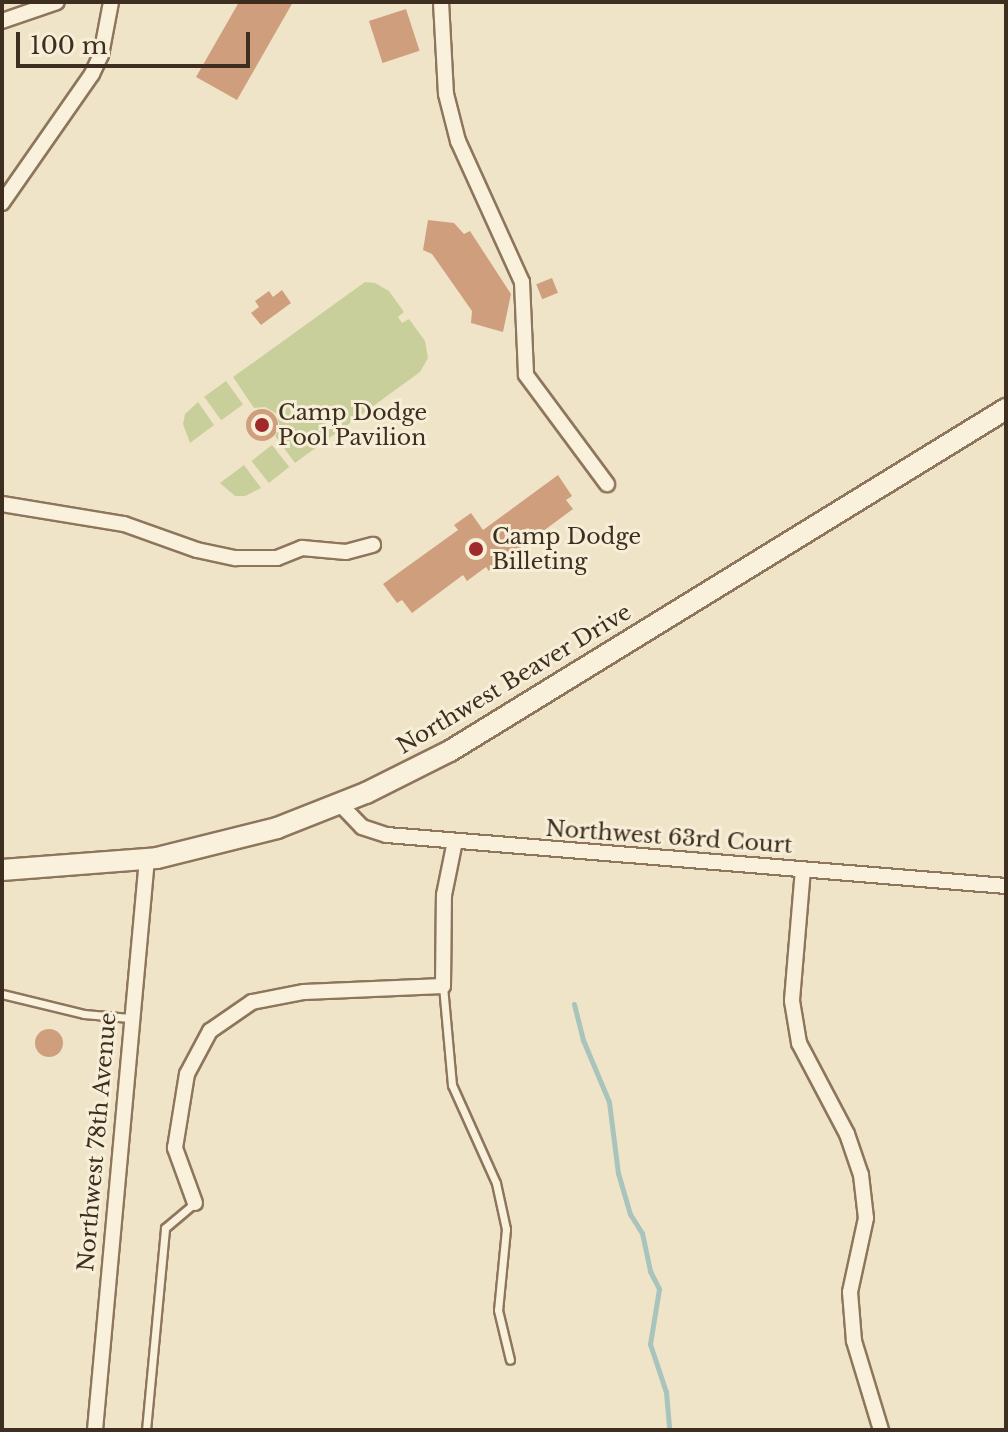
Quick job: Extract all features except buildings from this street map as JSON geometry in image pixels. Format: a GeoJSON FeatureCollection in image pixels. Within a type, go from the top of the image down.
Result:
{"type":"FeatureCollection","features":[{"type":"Feature","properties":{"kind":"main road","name":"Northwest Beaver Drive"},"geometry":{"type":"LineString","coordinates":[[2,870],[147,859],[277,828],[340,804],[450,751],[1006,409]]}},
{"type":"Feature","properties":{"kind":"street"},"geometry":{"type":"LineString","coordinates":[[2,21],[57,2]]}},
{"type":"Feature","properties":{"kind":"street"},"geometry":{"type":"LineString","coordinates":[[2,203],[92,74],[101,55],[111,2]]}},
{"type":"Feature","properties":{"kind":"street"},"geometry":{"type":"LineString","coordinates":[[441,2],[446,94],[458,141],[522,282],[526,375],[607,484]]}},
{"type":"Feature","properties":{"kind":"street"},"geometry":{"type":"LineString","coordinates":[[2,504],[124,524],[197,550],[236,558],[277,558],[302,548],[346,552],[373,545]]}},
{"type":"Feature","properties":{"kind":"street","name":"Northwest 63rd Court"},"geometry":{"type":"LineString","coordinates":[[340,804],[362,827],[387,835],[1006,886]]}},
{"type":"Feature","properties":{"kind":"street"},"geometry":{"type":"LineString","coordinates":[[195,1203],[175,1148],[187,1074],[210,1031],[252,1002],[304,992],[443,986],[444,895],[455,841]]}},
{"type":"Feature","properties":{"kind":"street","name":"Northwest 78th Avenue"},"geometry":{"type":"LineString","coordinates":[[95,1430],[130,1018],[147,859]]}},
{"type":"Feature","properties":{"kind":"street"},"geometry":{"type":"LineString","coordinates":[[803,869],[792,1001],[799,1043],[847,1134],[861,1175],[866,1218],[850,1292],[854,1341],[881,1430]]}},
{"type":"Feature","properties":{"kind":"lane"},"geometry":{"type":"LineString","coordinates":[[443,986],[452,1085],[496,1183],[506,1229],[498,1310],[510,1360]]}},
{"type":"Feature","properties":{"kind":"lane"},"geometry":{"type":"LineString","coordinates":[[2,994],[84,1014],[130,1018]]}},
{"type":"Feature","properties":{"kind":"lane"},"geometry":{"type":"LineString","coordinates":[[146,1430],[165,1228],[195,1203]]}},
{"type":"Feature","properties":{"kind":"green space"},"geometry":{"type":"Polygon","coordinates":[[[365,282],[375,283],[389,291],[404,312],[398,317],[402,323],[409,319],[425,341],[428,358],[420,372],[295,463],[275,436],[280,428],[277,414],[265,407],[254,408],[233,377],[365,282]]]}},
{"type":"Feature","properties":{"kind":"green space"},"geometry":{"type":"Polygon","coordinates":[[[226,381],[243,404],[221,420],[204,397],[226,381]]]}},
{"type":"Feature","properties":{"kind":"green space"},"geometry":{"type":"Polygon","coordinates":[[[198,402],[214,425],[190,443],[183,424],[185,414],[198,402]]]}},
{"type":"Feature","properties":{"kind":"green space"},"geometry":{"type":"Polygon","coordinates":[[[272,445],[289,467],[269,483],[252,461],[272,445]]]}},
{"type":"Feature","properties":{"kind":"green space"},"geometry":{"type":"Polygon","coordinates":[[[244,465],[261,488],[245,496],[235,496],[220,483],[244,465]]]}},
{"type":"Feature","properties":{"kind":"waterway"},"geometry":{"type":"LineString","coordinates":[[574,1004],[583,1040],[609,1102],[618,1173],[630,1214],[642,1233],[650,1271],[659,1289],[650,1344],[666,1392],[669,1430]]}},
{"type":"Feature","properties":{"kind":"place","name":"Camp Dodge Pool Pavilion"},"geometry":{"type":"Point","coordinates":[262,425]}},
{"type":"Feature","properties":{"kind":"place","name":"Camp Dodge Billeting"},"geometry":{"type":"Point","coordinates":[476,549]}}]}
